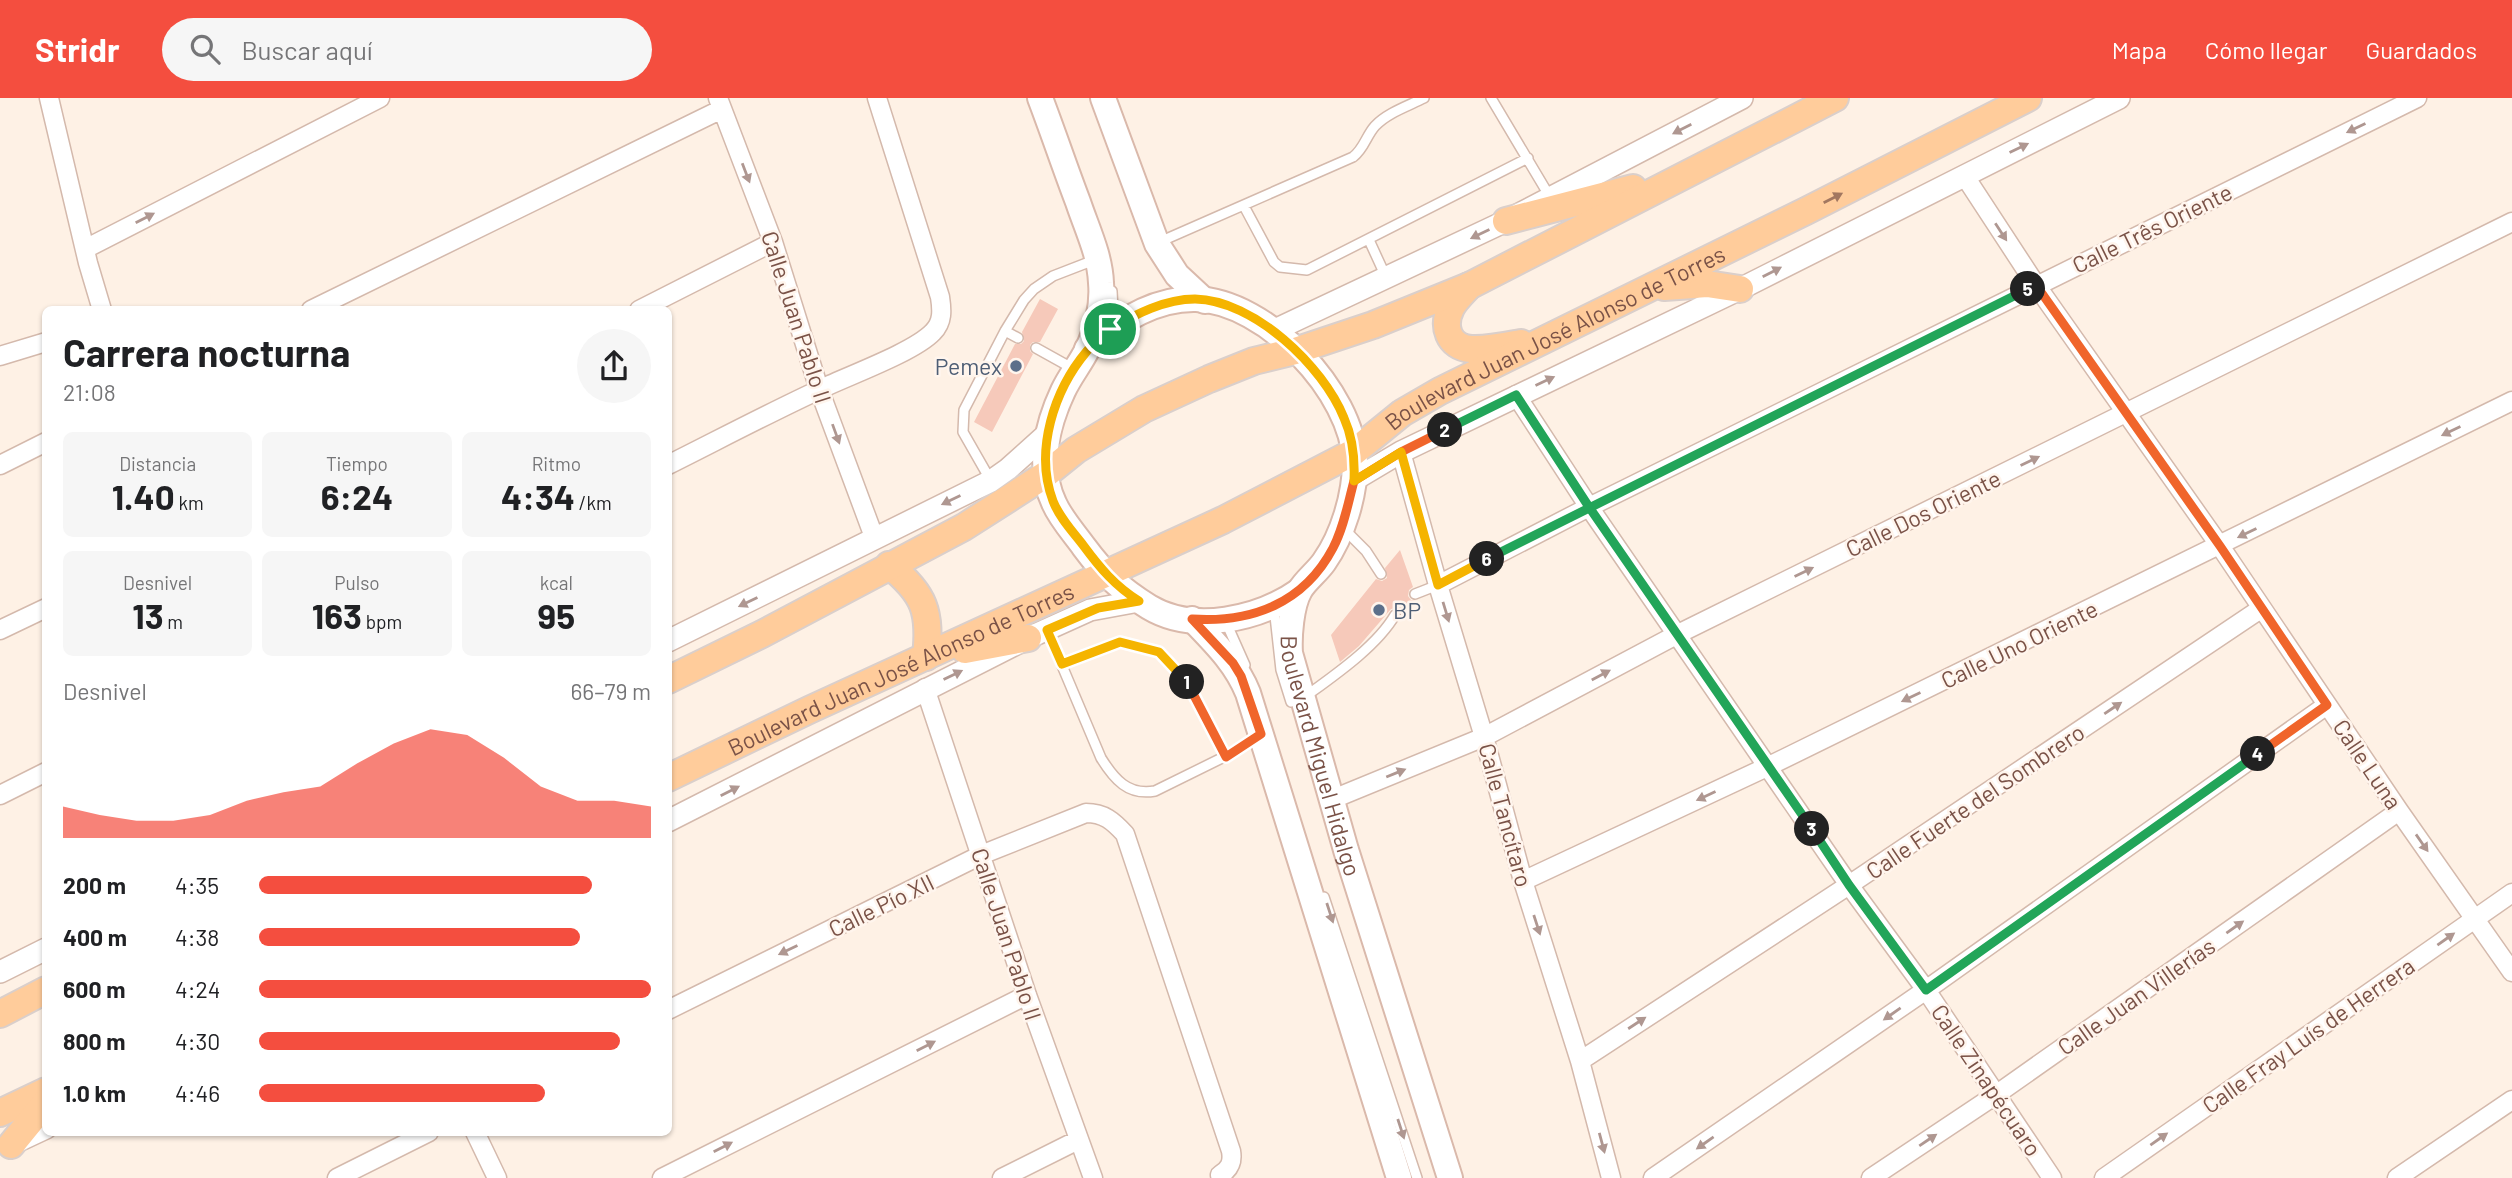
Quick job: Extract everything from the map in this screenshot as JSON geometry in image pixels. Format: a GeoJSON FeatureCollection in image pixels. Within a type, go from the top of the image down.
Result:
{"type":"FeatureCollection","features":[{"type":"Feature","properties":{"kind":"main road"},"geometry":{"type":"LineString","coordinates":[[1040,98],[1098,258],[1102,296],[1097,322],[1058,403],[1047,434],[1045,475],[1054,503],[1105,574],[1120,589],[1173,617],[1224,619],[1274,607],[1299,591]]}},
{"type":"Feature","properties":{"kind":"main road","name":"Boulevard Miguel Hidalgo"},"geometry":{"type":"LineString","coordinates":[[1103,98],[1150,245],[1177,275],[1187,297],[1232,308],[1275,330],[1318,376],[1344,418],[1354,452],[1354,481],[1342,527],[1323,564],[1299,591],[1289,634],[1298,707],[1333,799],[1346,850],[1450,1178]]}},
{"type":"Feature","properties":{"kind":"main road"},"geometry":{"type":"LineString","coordinates":[[672,678],[762,634],[975,520],[1045,475],[1076,450],[1144,409],[1254,362],[1373,325],[1469,286],[1835,98]]}},
{"type":"Feature","properties":{"kind":"main road","name":"Boulevard Juan José Alonso de Torres"},"geometry":{"type":"LineString","coordinates":[[672,776],[809,710],[1213,525],[1354,452],[1419,403],[2028,98]]}},
{"type":"Feature","properties":{"kind":"main road"},"geometry":{"type":"LineString","coordinates":[[1506,221],[1685,173]]}},
{"type":"Feature","properties":{"kind":"main road"},"geometry":{"type":"LineString","coordinates":[[1649,289],[1687,284],[1740,289]]}},
{"type":"Feature","properties":{"kind":"main road"},"geometry":{"type":"LineString","coordinates":[[1469,286],[1451,307],[1449,315],[1447,331],[1455,343],[1471,349],[1543,340]]}},
{"type":"Feature","properties":{"kind":"main road"},"geometry":{"type":"LineString","coordinates":[[1081,359],[1110,329],[1146,310],[1187,297]]}},
{"type":"Feature","properties":{"kind":"main road"},"geometry":{"type":"LineString","coordinates":[[889,565],[913,587],[922,603],[929,630],[926,657],[1038,634]]}},
{"type":"Feature","properties":{"kind":"main road"},"geometry":{"type":"LineString","coordinates":[[1192,619],[1241,676],[1399,1178]]}},
{"type":"Feature","properties":{"kind":"main road"},"geometry":{"type":"LineString","coordinates":[[672,667],[708,660]]}},
{"type":"Feature","properties":{"kind":"main road"},"geometry":{"type":"LineString","coordinates":[[0,1014],[42,992]]}},
{"type":"Feature","properties":{"kind":"main road"},"geometry":{"type":"LineString","coordinates":[[0,1113],[42,1093]]}},
{"type":"Feature","properties":{"kind":"main road"},"geometry":{"type":"LineString","coordinates":[[6,1147],[42,1106]]}},
{"type":"Feature","properties":{"kind":"street"},"geometry":{"type":"LineString","coordinates":[[49,98],[101,306]]}},
{"type":"Feature","properties":{"kind":"street"},"geometry":{"type":"LineString","coordinates":[[85,249],[380,98]]}},
{"type":"Feature","properties":{"kind":"street"},"geometry":{"type":"LineString","coordinates":[[672,463],[819,389],[915,346],[934,331],[940,322],[940,297],[877,98]]}},
{"type":"Feature","properties":{"kind":"street"},"geometry":{"type":"LineString","coordinates":[[1275,330],[1506,221],[1742,98]]}},
{"type":"Feature","properties":{"kind":"street","name":"Boulevard Juan José Alonso de Torres"},"geometry":{"type":"LineString","coordinates":[[1354,481],[1401,452],[1740,289],[2119,98]]}},
{"type":"Feature","properties":{"kind":"street","name":"Calle Três Oriente"},"geometry":{"type":"LineString","coordinates":[[1438,585],[1589,507],[2417,98]]}},
{"type":"Feature","properties":{"kind":"street"},"geometry":{"type":"LineString","coordinates":[[319,306],[720,104]]}},
{"type":"Feature","properties":{"kind":"street","name":"Calle Juan Pablo II"},"geometry":{"type":"LineString","coordinates":[[720,104],[773,242],[819,389],[874,537]]}},
{"type":"Feature","properties":{"kind":"street","name":"Calle Luna"},"geometry":{"type":"LineString","coordinates":[[1964,175],[2036,285],[2220,546],[2399,811],[2512,972]]}},
{"type":"Feature","properties":{"kind":"street","name":"Calle Dos Oriente"},"geometry":{"type":"LineString","coordinates":[[1333,799],[1484,737],[1678,634],[2512,222]]}},
{"type":"Feature","properties":{"kind":"street"},"geometry":{"type":"LineString","coordinates":[[647,306],[773,242]]}},
{"type":"Feature","properties":{"kind":"street"},"geometry":{"type":"LineString","coordinates":[[0,356],[42,343]]}},
{"type":"Feature","properties":{"kind":"street","name":"Calle Zinapécuaro"},"geometry":{"type":"LineString","coordinates":[[1516,395],[1589,507],[1849,885],[1926,990],[2052,1178]]}},
{"type":"Feature","properties":{"kind":"street","name":"Calle Uno Oriente"},"geometry":{"type":"LineString","coordinates":[[1523,881],[1769,766],[2512,401]]}},
{"type":"Feature","properties":{"kind":"street"},"geometry":{"type":"LineString","coordinates":[[672,639],[991,481],[1047,434]]}},
{"type":"Feature","properties":{"kind":"street"},"geometry":{"type":"LineString","coordinates":[[0,465],[42,444]]}},
{"type":"Feature","properties":{"kind":"street","name":"Calle Tancítaro"},"geometry":{"type":"LineString","coordinates":[[1401,452],[1523,881],[1580,1061],[1611,1178]]}},
{"type":"Feature","properties":{"kind":"street","name":"Boulevard Juan José Alonso de Torres"},"geometry":{"type":"LineString","coordinates":[[672,819],[925,688],[1038,634],[1098,608],[1139,601]]}},
{"type":"Feature","properties":{"kind":"street","name":"Calle Fuerte del Sombrero"},"geometry":{"type":"LineString","coordinates":[[1580,1061],[1849,885],[2262,608]]}},
{"type":"Feature","properties":{"kind":"street"},"geometry":{"type":"LineString","coordinates":[[0,630],[42,610]]}},
{"type":"Feature","properties":{"kind":"street","name":"Calle Juan Pablo II"},"geometry":{"type":"LineString","coordinates":[[925,688],[1027,995],[1093,1178]]}},
{"type":"Feature","properties":{"kind":"street"},"geometry":{"type":"LineString","coordinates":[[1653,1178],[1926,990],[2327,705]]}},
{"type":"Feature","properties":{"kind":"street"},"geometry":{"type":"LineString","coordinates":[[0,795],[42,774]]}},
{"type":"Feature","properties":{"kind":"street","name":"Calle Juan Villerías"},"geometry":{"type":"LineString","coordinates":[[1871,1178],[1997,1094],[2399,811]]}},
{"type":"Feature","properties":{"kind":"street","name":"Calle Pío XII"},"geometry":{"type":"LineString","coordinates":[[672,1008],[981,855],[1086,813],[1098,813],[1115,823],[1125,834],[1231,1151],[1230,1166],[1220,1175]]}},
{"type":"Feature","properties":{"kind":"street","name":"Calle Fray Luís de Herrera"},"geometry":{"type":"LineString","coordinates":[[2104,1178],[2512,893]]}},
{"type":"Feature","properties":{"kind":"street"},"geometry":{"type":"LineString","coordinates":[[0,972],[42,950]]}},
{"type":"Feature","properties":{"kind":"street"},"geometry":{"type":"LineString","coordinates":[[662,1178],[1027,995]]}},
{"type":"Feature","properties":{"kind":"street"},"geometry":{"type":"LineString","coordinates":[[2398,1178],[2512,1100]]}},
{"type":"Feature","properties":{"kind":"street"},"geometry":{"type":"LineString","coordinates":[[6,1147],[42,1130]]}},
{"type":"Feature","properties":{"kind":"street"},"geometry":{"type":"LineString","coordinates":[[338,1178],[421,1136]]}},
{"type":"Feature","properties":{"kind":"street"},"geometry":{"type":"LineString","coordinates":[[477,1136],[497,1178]]}},
{"type":"Feature","properties":{"kind":"street"},"geometry":{"type":"LineString","coordinates":[[1002,1178],[1078,1140]]}},
{"type":"Feature","properties":{"kind":"lane"},"geometry":{"type":"LineString","coordinates":[[1047,98],[1110,265],[1113,310],[1110,329]]}},
{"type":"Feature","properties":{"kind":"lane"},"geometry":{"type":"LineString","coordinates":[[1150,245],[1353,157],[1360,152],[1380,120],[1424,98]]}},
{"type":"Feature","properties":{"kind":"lane"},"geometry":{"type":"LineString","coordinates":[[1491,98],[1550,197]]}},
{"type":"Feature","properties":{"kind":"lane"},"geometry":{"type":"LineString","coordinates":[[1244,206],[1273,262],[1280,267],[1307,270],[1528,158]]}},
{"type":"Feature","properties":{"kind":"lane"},"geometry":{"type":"LineString","coordinates":[[1368,240],[1386,278]]}},
{"type":"Feature","properties":{"kind":"lane"},"geometry":{"type":"LineString","coordinates":[[991,481],[963,432],[964,410],[1024,300],[1053,276],[1098,258]]}},
{"type":"Feature","properties":{"kind":"lane"},"geometry":{"type":"LineString","coordinates":[[1005,331],[1018,338]]}},
{"type":"Feature","properties":{"kind":"lane"},"geometry":{"type":"LineString","coordinates":[[1036,348],[1081,359]]}},
{"type":"Feature","properties":{"kind":"lane"},"geometry":{"type":"LineString","coordinates":[[1342,527],[1366,551],[1381,574]]}},
{"type":"Feature","properties":{"kind":"lane"},"geometry":{"type":"LineString","coordinates":[[1415,594],[1438,585]]}},
{"type":"Feature","properties":{"kind":"lane"},"geometry":{"type":"LineString","coordinates":[[1274,607],[1281,670],[1298,707],[1343,668],[1395,615]]}},
{"type":"Feature","properties":{"kind":"lane"},"geometry":{"type":"LineString","coordinates":[[1224,619],[1253,681],[1296,812]]}},
{"type":"Feature","properties":{"kind":"lane"},"geometry":{"type":"LineString","coordinates":[[1038,634],[1062,664],[1101,758],[1113,776],[1134,791],[1155,791],[1226,757],[1261,734]]}},
{"type":"Feature","properties":{"kind":"lane"},"geometry":{"type":"LineString","coordinates":[[1062,664],[1120,642],[1159,652],[1186,680],[1226,757]]}},
{"type":"Feature","properties":{"kind":"lane"},"geometry":{"type":"LineString","coordinates":[[1314,776],[1442,1178]]}},
{"type":"Feature","properties":{"kind":"lane"},"geometry":{"type":"LineString","coordinates":[[1322,891],[1418,1178]]}},
{"type":"Feature","properties":{"kind":"building","name":"Pemex"},"geometry":{"type":"Polygon","coordinates":[[[1040,299],[1058,309],[1040,342],[1030,345],[1033,354],[992,432],[974,422],[1015,344],[1024,341],[1022,332],[1040,299]]]}},
{"type":"Feature","properties":{"kind":"building","name":"BP"},"geometry":{"type":"Polygon","coordinates":[[[1400,550],[1413,587],[1408,596],[1417,601],[1418,605],[1401,612],[1396,608],[1391,609],[1359,646],[1340,662],[1331,635],[1376,579],[1382,581],[1387,578],[1385,568],[1400,550]]]}},
{"type":"Feature","properties":{"kind":"place","name":"Pemex"},"geometry":{"type":"Point","coordinates":[1016,366]}},
{"type":"Feature","properties":{"kind":"place","name":"BP"},"geometry":{"type":"Point","coordinates":[1379,610]}},
{"type":"Feature","properties":{"kind":"route"},"geometry":{"type":"LineString","coordinates":[[1110,329],[1087,349],[1063,391],[1047,434],[1045,475],[1054,503],[1070,529],[1105,574],[1120,589],[1139,601],[1090,610],[1047,630],[1062,664],[1120,642],[1159,652],[1186,680],[1226,757],[1261,734],[1241,676],[1233,663],[1192,619],[1239,617],[1285,601],[1299,591],[1323,564],[1333,547],[1342,527],[1354,481],[1401,452],[1516,395],[1589,507],[1849,885],[1926,990],[2327,705],[2220,546],[2036,285],[1589,507],[1438,585],[1401,452],[1389,461],[1354,481],[1354,452],[1344,418],[1334,398],[1318,376],[1275,330],[1232,308],[1196,299],[1146,310],[1110,329]]}}]}
